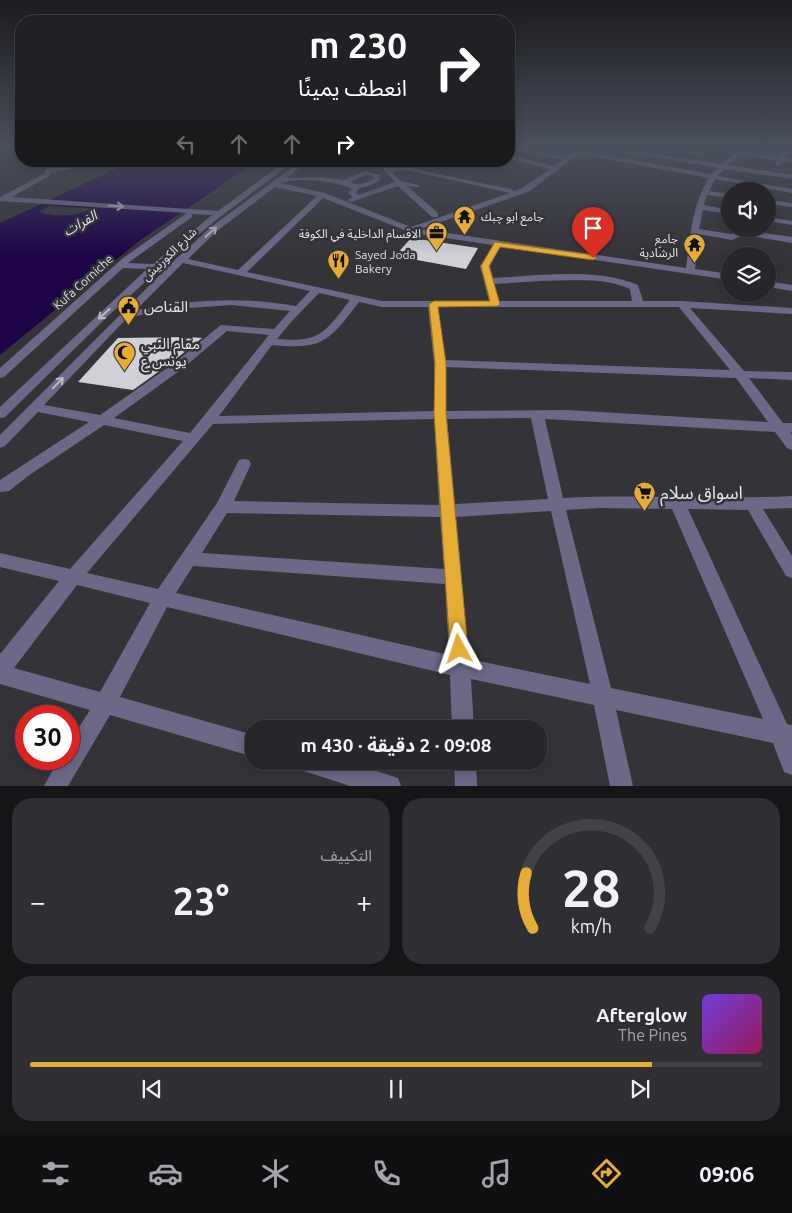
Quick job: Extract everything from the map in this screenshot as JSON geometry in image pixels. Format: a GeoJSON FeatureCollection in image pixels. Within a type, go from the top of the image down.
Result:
{"type":"FeatureCollection","features":[{"type":"Feature","properties":{"kind":"street"},"geometry":{"type":"LineString","coordinates":[[1,200],[36,182]]}},
{"type":"Feature","properties":{"kind":"street"},"geometry":{"type":"LineString","coordinates":[[32,200],[22,198],[20,195],[41,182]]}},
{"type":"Feature","properties":{"kind":"street","name":"شارع الكورنيش"},"geometry":{"type":"LineString","coordinates":[[0,414],[94,323],[218,213],[266,182]]}},
{"type":"Feature","properties":{"kind":"street"},"geometry":{"type":"LineString","coordinates":[[275,182],[283,182]]}},
{"type":"Feature","properties":{"kind":"street"},"geometry":{"type":"LineString","coordinates":[[275,182],[322,195],[412,230],[721,276]]}},
{"type":"Feature","properties":{"kind":"street","name":"شارع الكورنيش"},"geometry":{"type":"LineString","coordinates":[[0,444],[124,315],[180,260],[214,229],[275,182]]}},
{"type":"Feature","properties":{"kind":"street"},"geometry":{"type":"LineString","coordinates":[[340,182],[354,186],[367,185],[374,182]]}},
{"type":"Feature","properties":{"kind":"street"},"geometry":{"type":"LineString","coordinates":[[465,182],[511,191]]}},
{"type":"Feature","properties":{"kind":"street"},"geometry":{"type":"LineString","coordinates":[[412,230],[525,190],[537,182]]}},
{"type":"Feature","properties":{"kind":"street"},"geometry":{"type":"LineString","coordinates":[[690,271],[700,207],[704,192],[711,182]]}},
{"type":"Feature","properties":{"kind":"street"},"geometry":{"type":"LineString","coordinates":[[344,203],[399,183],[417,186]]}},
{"type":"Feature","properties":{"kind":"street"},"geometry":{"type":"LineString","coordinates":[[399,183],[435,215]]}},
{"type":"Feature","properties":{"kind":"street"},"geometry":{"type":"LineString","coordinates":[[354,186],[356,188],[352,193],[359,198]]}},
{"type":"Feature","properties":{"kind":"street"},"geometry":{"type":"LineString","coordinates":[[776,190],[792,191]]}},
{"type":"Feature","properties":{"kind":"street"},"geometry":{"type":"LineString","coordinates":[[704,192],[721,195]]}},
{"type":"Feature","properties":{"kind":"street"},"geometry":{"type":"LineString","coordinates":[[240,273],[322,195]]}},
{"type":"Feature","properties":{"kind":"street"},"geometry":{"type":"LineString","coordinates":[[1,200],[32,200],[189,213],[218,213]]}},
{"type":"Feature","properties":{"kind":"street"},"geometry":{"type":"LineString","coordinates":[[776,203],[792,205]]}},
{"type":"Feature","properties":{"kind":"street"},"geometry":{"type":"LineString","coordinates":[[700,207],[721,210]]}},
{"type":"Feature","properties":{"kind":"street","name":"Kufa Corniche"},"geometry":{"type":"LineString","coordinates":[[0,374],[120,265],[189,213]]}},
{"type":"Feature","properties":{"kind":"street"},"geometry":{"type":"LineString","coordinates":[[776,220],[792,222]]}},
{"type":"Feature","properties":{"kind":"street"},"geometry":{"type":"LineString","coordinates":[[696,231],[730,237],[743,232],[792,240]]}},
{"type":"Feature","properties":{"kind":"street"},"geometry":{"type":"LineString","coordinates":[[495,304],[485,266],[498,244]]}},
{"type":"Feature","properties":{"kind":"street"},"geometry":{"type":"LineString","coordinates":[[180,260],[382,304],[682,304],[792,311]]}},
{"type":"Feature","properties":{"kind":"street"},"geometry":{"type":"LineString","coordinates":[[120,265],[157,267]]}},
{"type":"Feature","properties":{"kind":"street"},"geometry":{"type":"LineString","coordinates":[[488,282],[589,279],[626,282],[635,287],[638,304]]}},
{"type":"Feature","properties":{"kind":"street"},"geometry":{"type":"LineString","coordinates":[[776,285],[792,288]]}},
{"type":"Feature","properties":{"kind":"street"},"geometry":{"type":"LineString","coordinates":[[245,743],[0,672],[73,577],[209,420],[224,398],[297,309],[317,290]]}},
{"type":"Feature","properties":{"kind":"street"},"geometry":{"type":"LineString","coordinates":[[0,486],[4,487],[184,362],[225,327],[274,337],[296,344],[316,342],[326,336],[356,299]]}},
{"type":"Feature","properties":{"kind":"street"},"geometry":{"type":"LineString","coordinates":[[124,315],[170,307],[243,301],[297,309]]}},
{"type":"Feature","properties":{"kind":"street"},"geometry":{"type":"LineString","coordinates":[[434,304],[440,363],[440,413],[463,720]]}},
{"type":"Feature","properties":{"kind":"street"},"geometry":{"type":"LineString","coordinates":[[682,304],[786,427],[792,445]]}},
{"type":"Feature","properties":{"kind":"street"},"geometry":{"type":"LineString","coordinates":[[440,363],[792,376]]}},
{"type":"Feature","properties":{"kind":"street"},"geometry":{"type":"LineString","coordinates":[[34,407],[193,438]]}},
{"type":"Feature","properties":{"kind":"street"},"geometry":{"type":"LineString","coordinates":[[209,420],[293,420],[440,413],[537,414],[786,427]]}},
{"type":"Feature","properties":{"kind":"street"},"geometry":{"type":"LineString","coordinates":[[537,414],[556,505],[604,697],[622,786]]}},
{"type":"Feature","properties":{"kind":"street"},"geometry":{"type":"LineString","coordinates":[[55,786],[105,704],[162,598],[223,507],[244,464]]}},
{"type":"Feature","properties":{"kind":"street"},"geometry":{"type":"LineString","coordinates":[[223,507],[447,511],[599,502],[752,504],[792,502]]}},
{"type":"Feature","properties":{"kind":"street"},"geometry":{"type":"LineString","coordinates":[[677,503],[786,734],[792,764]]}},
{"type":"Feature","properties":{"kind":"street"},"geometry":{"type":"LineString","coordinates":[[752,504],[792,571]]}},
{"type":"Feature","properties":{"kind":"street"},"geometry":{"type":"LineString","coordinates":[[188,559],[453,577]]}},
{"type":"Feature","properties":{"kind":"street"},"geometry":{"type":"LineString","coordinates":[[0,560],[460,667],[786,734]]}},
{"type":"Feature","properties":{"kind":"street"},"geometry":{"type":"LineString","coordinates":[[336,770],[390,786]]}},
{"type":"Feature","properties":{"kind":"street"},"geometry":{"type":"LineString","coordinates":[[465,770],[466,786]]}},
{"type":"Feature","properties":{"kind":"water","name":"الفرات"},"geometry":{"type":"Polygon","coordinates":[[[89,182],[226,182],[139,241],[0,355],[0,223],[89,182]],[[49,206],[39,212],[51,215],[65,215],[79,214],[90,209],[49,206]]]}},
{"type":"Feature","properties":{"kind":"building","name":"الاقسام الداخلية في الكوفة"},"geometry":{"type":"Polygon","coordinates":[[[411,238],[478,248],[466,269],[395,256],[411,238]]]}},
{"type":"Feature","properties":{"kind":"building","name":"مقام النبي يونس ع"},"geometry":{"type":"Polygon","coordinates":[[[118,338],[202,338],[133,390],[78,382],[118,338]]]}},
{"type":"Feature","properties":{"kind":"place","name":"جامع ابو چبك"},"geometry":{"type":"Point","coordinates":[465,235]}},
{"type":"Feature","properties":{"kind":"place","name":"الاقسام الداخلية في الكوفة"},"geometry":{"type":"Point","coordinates":[437,252]}},
{"type":"Feature","properties":{"kind":"place","name":"جامع الرشادية"},"geometry":{"type":"Point","coordinates":[694,264]}},
{"type":"Feature","properties":{"kind":"place","name":"Sayed Joda Bakery"},"geometry":{"type":"Point","coordinates":[339,280]}},
{"type":"Feature","properties":{"kind":"place","name":"القناص"},"geometry":{"type":"Point","coordinates":[128,325]}},
{"type":"Feature","properties":{"kind":"place","name":"مقام النبي يونس ع"},"geometry":{"type":"Point","coordinates":[125,371]}},
{"type":"Feature","properties":{"kind":"place","name":"اسواق سلام"},"geometry":{"type":"Point","coordinates":[644,511]}},
{"type":"Feature","properties":{"kind":"route"},"geometry":{"type":"LineString","coordinates":[[459,649],[447,511],[440,413],[440,363],[434,304],[495,304],[485,266],[490,254],[498,244],[593,258]]}}]}
